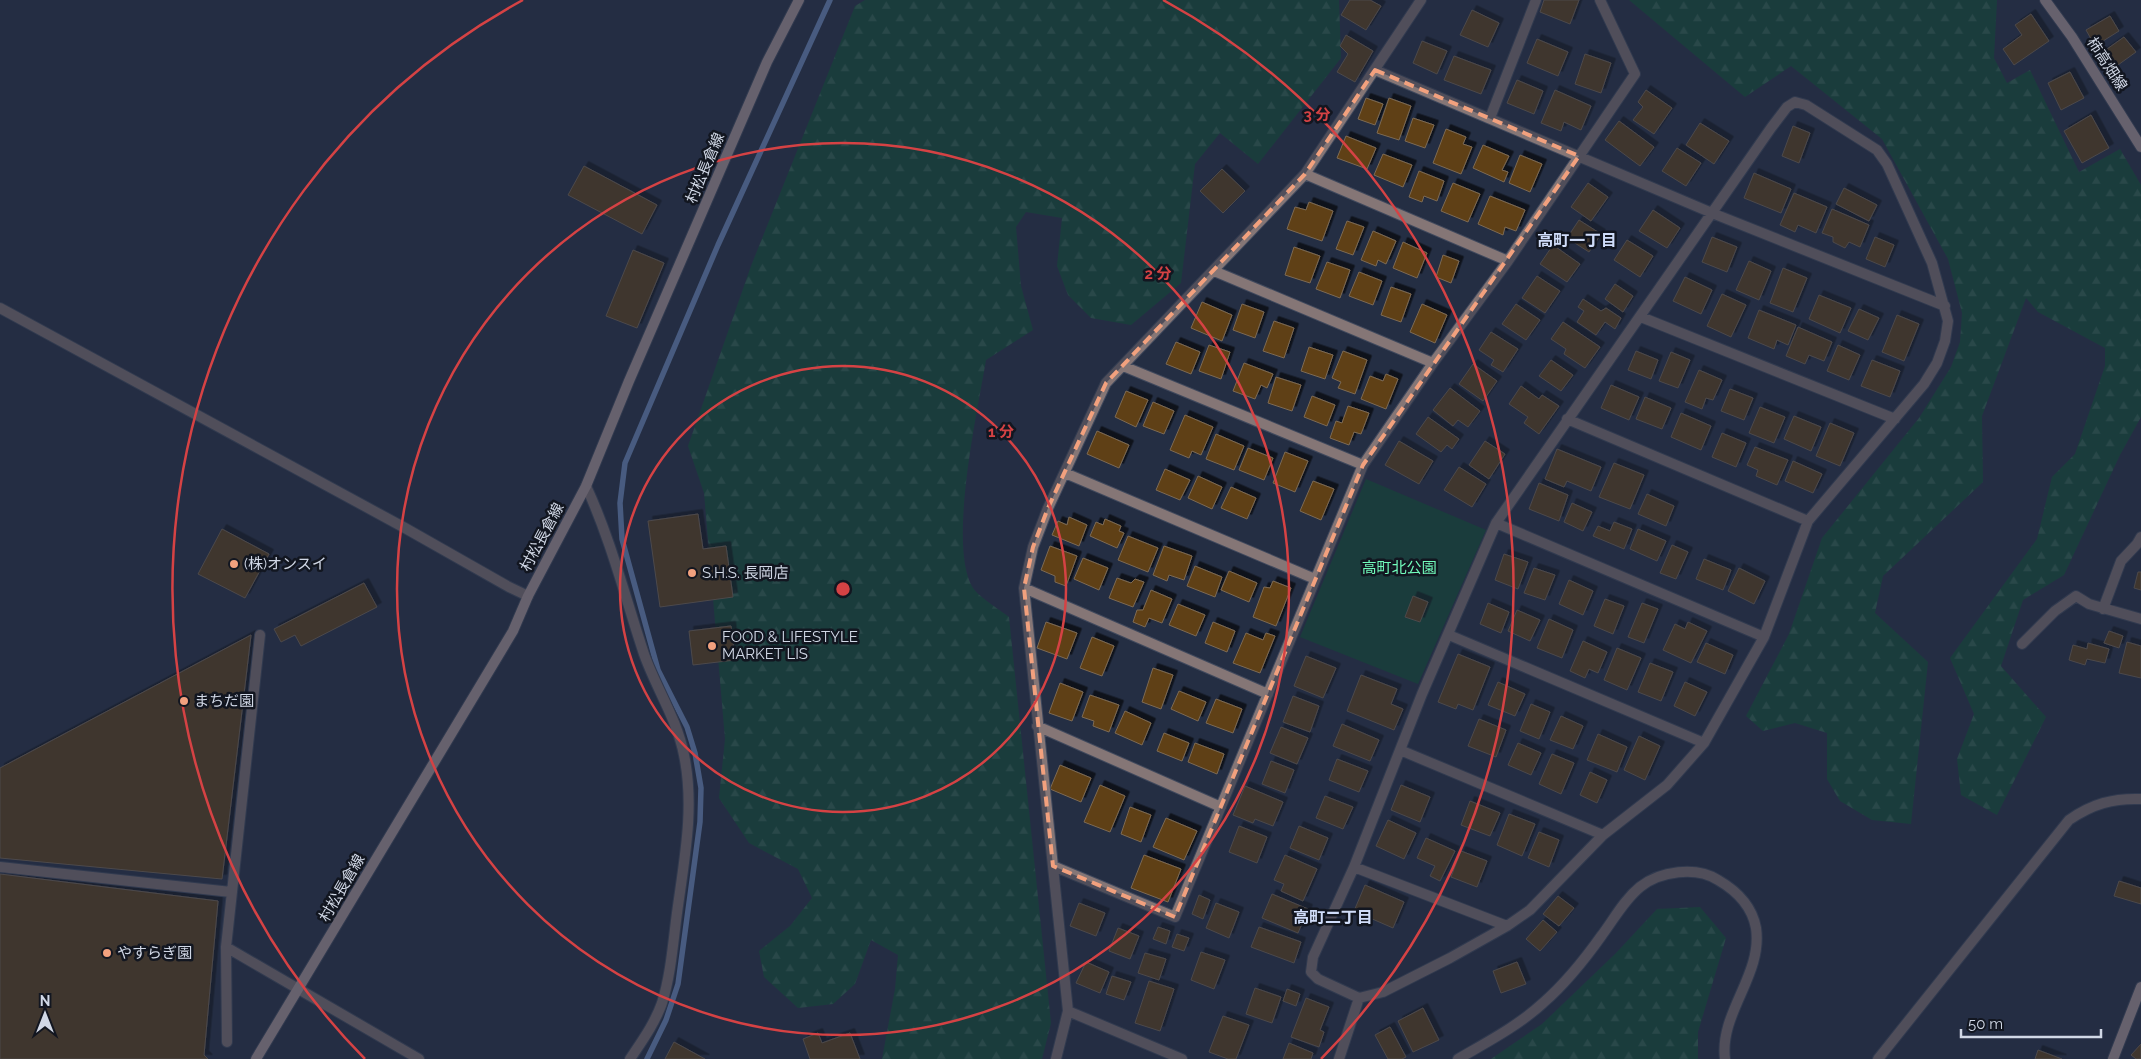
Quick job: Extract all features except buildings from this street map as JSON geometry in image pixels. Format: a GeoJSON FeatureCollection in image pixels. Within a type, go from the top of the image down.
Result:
{"type":"FeatureCollection","features":[{"type":"Feature","properties":{"kind":"main road","name":"村松長倉線"},"geometry":{"type":"LineString","coordinates":[[256,1059],[299,991],[412,796],[474,700],[513,631],[528,596],[586,486],[628,381],[763,71],[798,0]]}},
{"type":"Feature","properties":{"kind":"main road","name":"柿高畑線"},"geometry":{"type":"LineString","coordinates":[[2045,0],[2098,78],[2141,147]]}},
{"type":"Feature","properties":{"kind":"main road"},"geometry":{"type":"LineString","coordinates":[[2113,1059],[2141,987]]}},
{"type":"Feature","properties":{"kind":"street"},"geometry":{"type":"LineString","coordinates":[[1056,1059],[1068,1010],[1024,588],[1033,547],[1064,473],[1106,383],[1305,174],[1421,0]]}},
{"type":"Feature","properties":{"kind":"street"},"geometry":{"type":"LineString","coordinates":[[1490,118],[1536,0]]}},
{"type":"Feature","properties":{"kind":"street"},"geometry":{"type":"LineString","coordinates":[[1053,866],[1175,917],[1363,466],[1433,363],[1508,261],[1635,74],[1600,0]]}},
{"type":"Feature","properties":{"kind":"street"},"geometry":{"type":"LineString","coordinates":[[1374,70],[1712,213],[1945,306]]}},
{"type":"Feature","properties":{"kind":"street"},"geometry":{"type":"LineString","coordinates":[[1795,102],[1806,105],[1877,150],[1887,164],[1932,263],[1945,306],[1948,322],[1945,341],[1937,363],[1895,419],[1808,521],[1764,637],[1704,743],[1666,785],[1603,835],[1530,910],[1507,926],[1383,992],[1360,998],[1318,979],[1311,972],[1312,957],[1354,867],[1400,750],[1496,523],[1712,213],[1787,107],[1795,102]]}},
{"type":"Feature","properties":{"kind":"street"},"geometry":{"type":"LineString","coordinates":[[1305,174],[1508,261]]}},
{"type":"Feature","properties":{"kind":"street"},"geometry":{"type":"LineString","coordinates":[[1214,271],[1433,363]]}},
{"type":"Feature","properties":{"kind":"street"},"geometry":{"type":"LineString","coordinates":[[0,308],[397,524],[510,588],[528,596]]}},
{"type":"Feature","properties":{"kind":"street"},"geometry":{"type":"LineString","coordinates":[[1641,317],[1895,419]]}},
{"type":"Feature","properties":{"kind":"street"},"geometry":{"type":"LineString","coordinates":[[1123,366],[1363,466]]}},
{"type":"Feature","properties":{"kind":"street"},"geometry":{"type":"LineString","coordinates":[[1567,419],[1808,521]]}},
{"type":"Feature","properties":{"kind":"street"},"geometry":{"type":"LineString","coordinates":[[1064,473],[1316,579]]}},
{"type":"Feature","properties":{"kind":"street"},"geometry":{"type":"LineString","coordinates":[[586,486],[612,547],[656,685],[675,724],[684,755],[689,787],[689,824],[669,971],[661,1004],[648,1032],[630,1059]]}},
{"type":"Feature","properties":{"kind":"street"},"geometry":{"type":"LineString","coordinates":[[1496,523],[1764,637]]}},
{"type":"Feature","properties":{"kind":"street"},"geometry":{"type":"LineString","coordinates":[[2103,608],[2120,561],[2137,544],[2141,537]]}},
{"type":"Feature","properties":{"kind":"street"},"geometry":{"type":"LineString","coordinates":[[1024,588],[1268,694]]}},
{"type":"Feature","properties":{"kind":"street"},"geometry":{"type":"LineString","coordinates":[[2022,644],[2055,611],[2076,596],[2089,604],[2141,619]]}},
{"type":"Feature","properties":{"kind":"street"},"geometry":{"type":"LineString","coordinates":[[227,1042],[226,947],[260,636]]}},
{"type":"Feature","properties":{"kind":"street"},"geometry":{"type":"LineString","coordinates":[[1449,636],[1704,743]]}},
{"type":"Feature","properties":{"kind":"street"},"geometry":{"type":"LineString","coordinates":[[1037,726],[1221,807]]}},
{"type":"Feature","properties":{"kind":"street"},"geometry":{"type":"LineString","coordinates":[[1400,750],[1603,835]]}},
{"type":"Feature","properties":{"kind":"street"},"geometry":{"type":"LineString","coordinates":[[1878,1059],[2069,820],[2098,803],[2117,799],[2141,799]]}},
{"type":"Feature","properties":{"kind":"street"},"geometry":{"type":"LineString","coordinates":[[0,867],[231,892]]}},
{"type":"Feature","properties":{"kind":"street"},"geometry":{"type":"LineString","coordinates":[[1354,867],[1507,926]]}},
{"type":"Feature","properties":{"kind":"street"},"geometry":{"type":"LineString","coordinates":[[1458,1059],[1520,1022],[1542,1004],[1566,981],[1629,898],[1640,887],[1651,880],[1682,872],[1712,876],[1727,885],[1739,894],[1753,915],[1756,947],[1752,964],[1726,1035],[1725,1059]]}},
{"type":"Feature","properties":{"kind":"street"},"geometry":{"type":"LineString","coordinates":[[226,947],[299,991],[420,1059]]}},
{"type":"Feature","properties":{"kind":"street"},"geometry":{"type":"LineString","coordinates":[[1339,1059],[1360,998]]}},
{"type":"Feature","properties":{"kind":"street"},"geometry":{"type":"LineString","coordinates":[[1068,1010],[1182,1059]]}},
{"type":"Feature","properties":{"kind":"highlighted area"},"geometry":{"type":"Polygon","coordinates":[[[1375,70],[1579,156],[1363,465],[1175,917],[1053,866],[1024,588],[1033,547],[1048,508],[1106,383],[1305,174],[1375,70]]]}},
{"type":"Feature","properties":{"kind":"green space"},"geometry":{"type":"Polygon","coordinates":[[[865,0],[1339,0],[1341,58],[1258,164],[1220,133],[1195,164],[1181,283],[1131,325],[1091,318],[1068,295],[1057,266],[1062,218],[1026,212],[1016,227],[1021,286],[1033,330],[986,360],[967,477],[963,542],[966,568],[973,588],[1009,617],[1051,1023],[1042,1059],[882,1059],[895,989],[898,955],[871,940],[855,984],[833,1004],[798,1008],[764,977],[759,951],[790,926],[812,898],[798,869],[749,843],[719,798],[725,739],[704,493],[688,446],[751,266],[855,6],[865,0]]]}},
{"type":"Feature","properties":{"kind":"green space"},"geometry":{"type":"Polygon","coordinates":[[[1629,0],[1997,0],[1994,58],[2007,83],[2030,70],[2079,172],[2120,149],[2141,185],[2141,417],[2120,455],[2064,575],[2023,600],[2001,666],[2046,717],[1997,815],[1961,795],[1957,759],[1974,714],[1950,658],[2037,539],[2052,477],[2075,454],[2105,366],[2105,348],[2038,312],[2026,298],[1982,416],[1983,482],[1883,576],[1875,613],[1928,662],[1911,824],[1872,820],[1840,801],[1827,779],[1827,733],[1795,723],[1763,731],[1746,716],[1789,634],[1822,538],[1919,418],[1951,367],[1960,342],[1962,313],[1948,259],[1882,139],[1791,66],[1745,97],[1629,0]]]}},
{"type":"Feature","properties":{"kind":"green space","name":"高町北公園"},"geometry":{"type":"Polygon","coordinates":[[[1366,479],[1486,530],[1418,684],[1300,637],[1366,479]]]}},
{"type":"Feature","properties":{"kind":"green space"},"geometry":{"type":"Polygon","coordinates":[[[1700,907],[1726,938],[1698,1032],[1698,1059],[1491,1059],[1542,1024],[1616,953],[1657,909],[1700,907]]]}},
{"type":"Feature","properties":{"kind":"waterway"},"geometry":{"type":"LineString","coordinates":[[647,1059],[666,1020],[678,984],[700,822],[701,788],[695,753],[687,727],[658,670],[622,539],[620,503],[625,463],[718,245],[830,0]]}},
{"type":"Feature","properties":{"kind":"place","name":"(株)オンスイ"},"geometry":{"type":"Point","coordinates":[234,564]}},
{"type":"Feature","properties":{"kind":"place","name":"S.H.S. 長岡店"},"geometry":{"type":"Point","coordinates":[692,573]}},
{"type":"Feature","properties":{"kind":"place","name":"FOOD & LIFESTYLE MARKET LIS"},"geometry":{"type":"Point","coordinates":[712,646]}},
{"type":"Feature","properties":{"kind":"place","name":"まちだ園"},"geometry":{"type":"Point","coordinates":[184,701]}},
{"type":"Feature","properties":{"kind":"place","name":"やすらぎ園"},"geometry":{"type":"Point","coordinates":[107,953]}},
{"type":"Feature","properties":{"kind":"district","name":"高町一丁目"},"geometry":{"type":"Point","coordinates":[1577,240]}},
{"type":"Feature","properties":{"kind":"district","name":"高町二丁目"},"geometry":{"type":"Point","coordinates":[1333,917]}}]}
